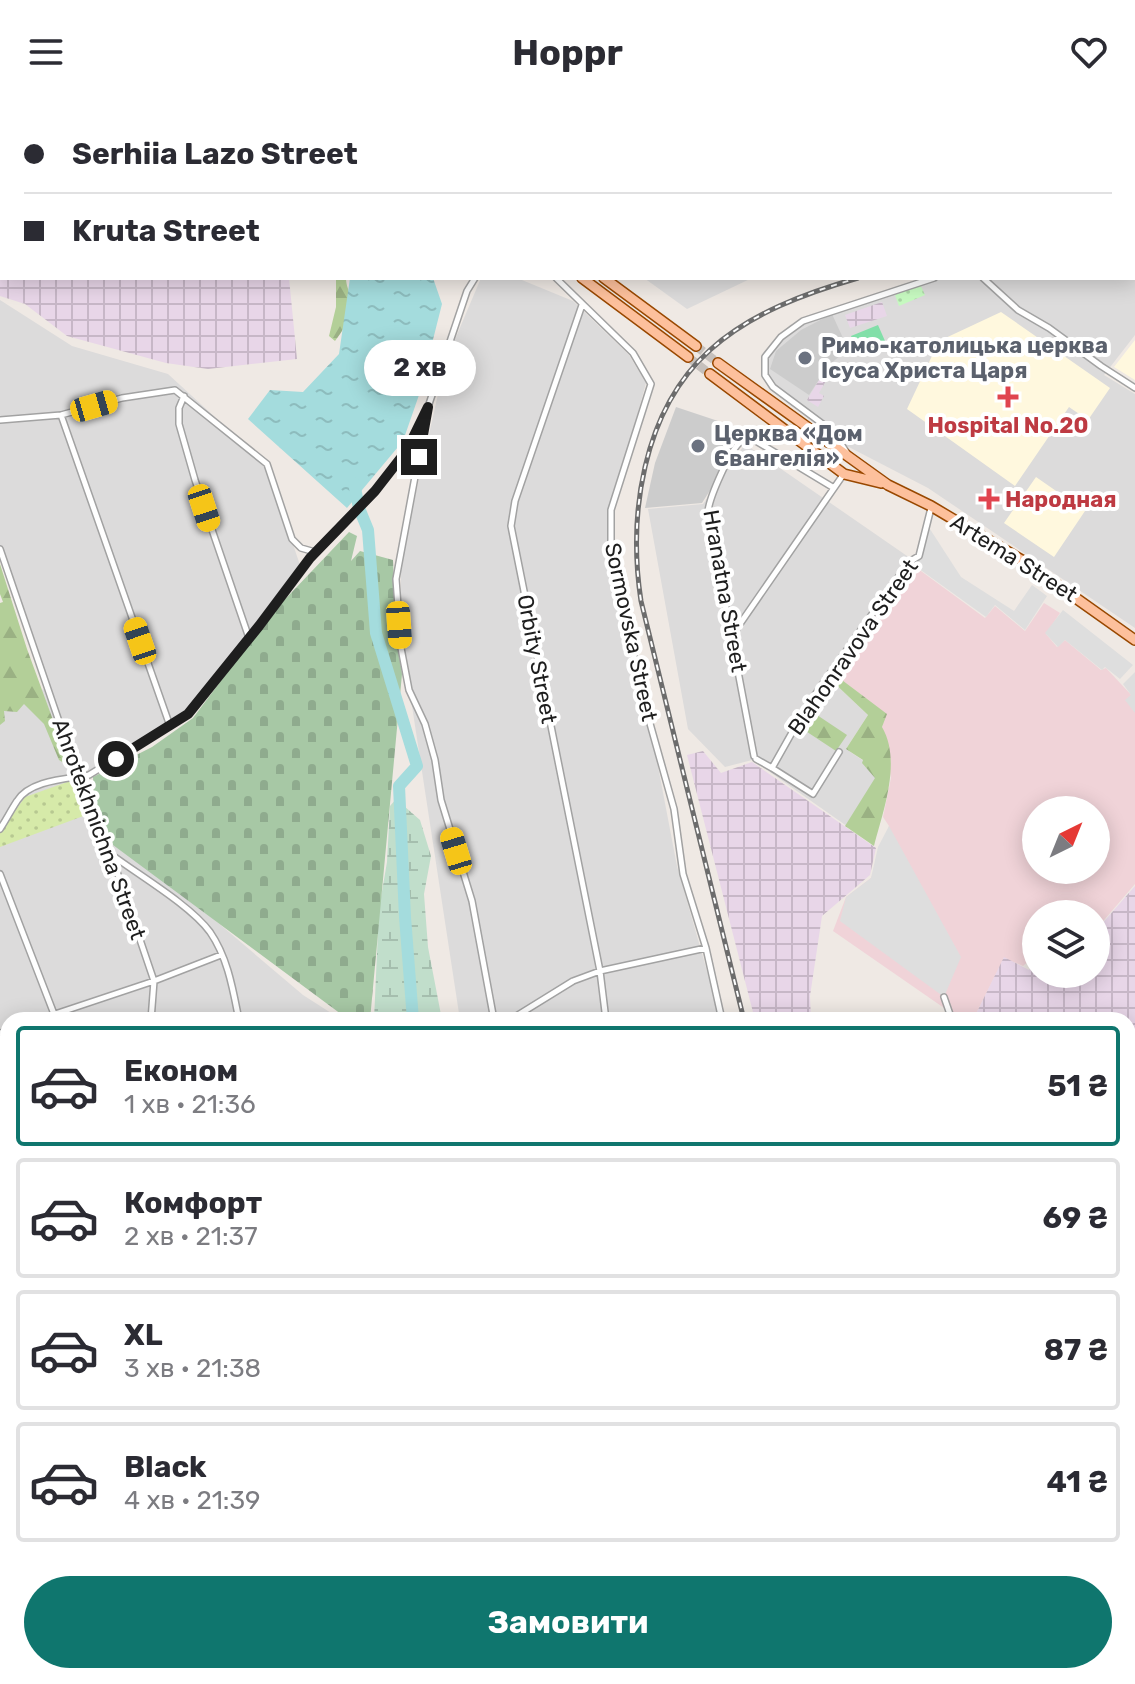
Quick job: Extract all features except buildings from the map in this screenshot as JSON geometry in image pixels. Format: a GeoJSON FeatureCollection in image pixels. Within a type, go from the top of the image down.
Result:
{"type":"FeatureCollection","features":[{"type":"Feature","properties":{"kind":"main road"},"geometry":{"type":"LineString","coordinates":[[585,280],[688,357]]}},
{"type":"Feature","properties":{"kind":"main road"},"geometry":{"type":"LineString","coordinates":[[612,280],[696,346]]}},
{"type":"Feature","properties":{"kind":"main road","name":"Artema Street"},"geometry":{"type":"LineString","coordinates":[[718,363],[888,485],[931,506],[1025,562],[1135,640]]}},
{"type":"Feature","properties":{"kind":"main road","name":"Artema Street"},"geometry":{"type":"LineString","coordinates":[[710,374],[844,474],[888,485]]}},
{"type":"Feature","properties":{"kind":"main road"},"geometry":{"type":"LineString","coordinates":[[833,465],[846,469],[853,461]]}},
{"type":"Feature","properties":{"kind":"street"},"geometry":{"type":"LineString","coordinates":[[0,829],[18,799],[27,791],[70,776],[89,775],[188,714],[315,552],[383,481],[407,450],[428,407],[467,291],[474,280]]}},
{"type":"Feature","properties":{"kind":"street","name":"Sormovska Street"},"geometry":{"type":"LineString","coordinates":[[558,280],[633,353],[651,384],[611,510],[609,527],[642,695],[674,809],[683,874],[706,948],[720,1012]]}},
{"type":"Feature","properties":{"kind":"street"},"geometry":{"type":"LineString","coordinates":[[853,461],[832,431],[773,387],[765,375],[765,357],[781,337],[803,321],[928,280]]}},
{"type":"Feature","properties":{"kind":"street"},"geometry":{"type":"LineString","coordinates":[[985,280],[1018,310],[1135,388]]}},
{"type":"Feature","properties":{"kind":"street","name":"Orbity Street"},"geometry":{"type":"LineString","coordinates":[[582,305],[515,501],[511,526],[600,971],[605,1012]]}},
{"type":"Feature","properties":{"kind":"street"},"geometry":{"type":"LineString","coordinates":[[0,420],[61,415],[122,398],[175,390],[267,464],[292,539],[301,548],[315,552]]}},
{"type":"Feature","properties":{"kind":"street"},"geometry":{"type":"LineString","coordinates":[[184,396],[179,408],[179,424],[199,494],[249,638]]}},
{"type":"Feature","properties":{"kind":"street"},"geometry":{"type":"LineString","coordinates":[[428,407],[396,579],[401,648],[409,690],[425,724],[441,800],[472,901],[493,1012]]}},
{"type":"Feature","properties":{"kind":"street"},"geometry":{"type":"LineString","coordinates":[[61,415],[170,726]]}},
{"type":"Feature","properties":{"kind":"street","name":"Hranatna Street"},"geometry":{"type":"LineString","coordinates":[[772,768],[755,758],[708,508],[711,496],[742,441],[756,441],[834,488]]}},
{"type":"Feature","properties":{"kind":"street"},"geometry":{"type":"LineString","coordinates":[[732,635],[844,474]]}},
{"type":"Feature","properties":{"kind":"street","name":"Blahonravova Street"},"geometry":{"type":"LineString","coordinates":[[772,768],[807,706],[909,562],[919,556],[931,506]]}},
{"type":"Feature","properties":{"kind":"street","name":"Ahrotekhnichna Street"},"geometry":{"type":"LineString","coordinates":[[0,549],[78,777],[102,840],[111,854],[154,981],[152,1012]]}},
{"type":"Feature","properties":{"kind":"street"},"geometry":{"type":"LineString","coordinates":[[772,768],[813,794],[839,752]]}},
{"type":"Feature","properties":{"kind":"street"},"geometry":{"type":"LineString","coordinates":[[111,854],[192,914],[210,933],[229,971],[237,1012]]}},
{"type":"Feature","properties":{"kind":"street"},"geometry":{"type":"LineString","coordinates":[[0,874],[53,1012]]}},
{"type":"Feature","properties":{"kind":"street"},"geometry":{"type":"LineString","coordinates":[[523,1012],[573,981],[600,971],[706,948]]}},
{"type":"Feature","properties":{"kind":"street"},"geometry":{"type":"LineString","coordinates":[[60,1012],[221,955]]}},
{"type":"Feature","properties":{"kind":"street"},"geometry":{"type":"LineString","coordinates":[[944,997],[949,1012]]}},
{"type":"Feature","properties":{"kind":"shaded area"},"geometry":{"type":"Polygon","coordinates":[[[0,280],[289,280],[297,359],[208,369],[166,363],[67,336],[25,304],[0,296],[0,280]]]}},
{"type":"Feature","properties":{"kind":"shaded area"},"geometry":{"type":"Polygon","coordinates":[[[480,280],[522,280],[573,301],[629,355],[646,383],[610,515],[677,866],[719,1012],[459,1012],[401,634],[401,559],[445,363],[480,280]]]}},
{"type":"Feature","properties":{"kind":"shaded area"},"geometry":{"type":"Polygon","coordinates":[[[647,280],[748,280],[687,309],[647,280]]]}},
{"type":"Feature","properties":{"kind":"shaded area"},"geometry":{"type":"Polygon","coordinates":[[[920,280],[1135,280],[1135,335],[1104,375],[1135,394],[1135,628],[928,488],[843,444],[769,389],[761,374],[761,363],[766,351],[790,325],[920,280]]]}},
{"type":"Feature","properties":{"kind":"shaded area"},"geometry":{"type":"Polygon","coordinates":[[[0,300],[72,346],[168,374],[266,464],[302,571],[195,702],[166,729],[69,781],[98,821],[303,995],[330,1012],[0,1012],[0,710],[48,687],[0,554],[0,300]]]}},
{"type":"Feature","properties":{"kind":"shaded area"},"geometry":{"type":"Polygon","coordinates":[[[882,302],[887,316],[850,328],[845,315],[882,302]]]}},
{"type":"Feature","properties":{"kind":"shaded area","name":"Hospital No.20"},"geometry":{"type":"Polygon","coordinates":[[[1001,312],[1110,388],[1088,420],[1069,407],[1015,486],[907,409],[939,341],[1001,312]]]}},
{"type":"Feature","properties":{"kind":"shaded area","name":"Римо-католицька церква Ісуса Христа Царя"},"geometry":{"type":"Polygon","coordinates":[[[832,314],[848,349],[828,366],[809,395],[770,369],[776,351],[801,330],[832,314]]]}},
{"type":"Feature","properties":{"kind":"shaded area"},"geometry":{"type":"Polygon","coordinates":[[[1135,340],[1135,380],[1114,367],[1135,340]]]}},
{"type":"Feature","properties":{"kind":"shaded area"},"geometry":{"type":"Polygon","coordinates":[[[822,375],[827,379],[819,393],[824,396],[818,407],[807,400],[822,375]]]}},
{"type":"Feature","properties":{"kind":"shaded area","name":"Церква «Дом Євангелія»"},"geometry":{"type":"Polygon","coordinates":[[[676,407],[742,429],[723,470],[702,503],[645,508],[655,463],[676,407]]]}},
{"type":"Feature","properties":{"kind":"shaded area"},"geometry":{"type":"Polygon","coordinates":[[[745,444],[910,558],[830,679],[868,715],[846,749],[883,774],[851,829],[760,765],[756,759],[725,767],[688,729],[648,509],[703,504],[745,444]]]}},
{"type":"Feature","properties":{"kind":"shaded area"},"geometry":{"type":"Polygon","coordinates":[[[1036,477],[1085,511],[1054,557],[1004,523],[1036,477]]]}},
{"type":"Feature","properties":{"kind":"shaded area"},"geometry":{"type":"Polygon","coordinates":[[[928,526],[961,577],[1014,611],[1032,585],[1047,596],[1025,630],[995,605],[986,617],[911,563],[922,559],[928,526]]]}},
{"type":"Feature","properties":{"kind":"shaded area"},"geometry":{"type":"Polygon","coordinates":[[[910,563],[985,618],[995,606],[1025,631],[1044,603],[1060,613],[1046,634],[1057,647],[1065,640],[1101,670],[1106,668],[1135,699],[1135,884],[1110,913],[1110,900],[1022,900],[1022,966],[1004,958],[977,1012],[950,1012],[833,931],[846,897],[871,878],[889,826],[883,817],[891,778],[882,727],[886,714],[834,674],[910,563]]]}},
{"type":"Feature","properties":{"kind":"shaded area"},"geometry":{"type":"Polygon","coordinates":[[[1063,610],[1133,665],[1120,679],[1105,667],[1102,670],[1065,640],[1058,647],[1045,633],[1063,610]]]}},
{"type":"Feature","properties":{"kind":"shaded area"},"geometry":{"type":"Polygon","coordinates":[[[1135,672],[1135,713],[1125,700],[1131,695],[1123,684],[1135,672]]]}},
{"type":"Feature","properties":{"kind":"shaded area"},"geometry":{"type":"Polygon","coordinates":[[[703,751],[721,773],[752,762],[876,848],[870,875],[822,916],[810,996],[811,1012],[753,1012],[687,755],[703,751]]]}},
{"type":"Feature","properties":{"kind":"shaded area"},"geometry":{"type":"Polygon","coordinates":[[[889,826],[961,957],[944,997],[840,921],[846,897],[871,878],[878,847],[889,826]]]}},
{"type":"Feature","properties":{"kind":"shaded area"},"geometry":{"type":"Polygon","coordinates":[[[1135,886],[1135,1012],[977,1012],[1004,957],[1022,966],[1022,988],[1110,988],[1110,915],[1135,886]]]}},
{"type":"Feature","properties":{"kind":"green space"},"geometry":{"type":"Polygon","coordinates":[[[336,280],[346,280],[351,309],[348,321],[335,341],[329,336],[336,307],[336,280]]]}},
{"type":"Feature","properties":{"kind":"green space"},"geometry":{"type":"Polygon","coordinates":[[[920,284],[925,295],[899,306],[895,295],[920,284]]]}},
{"type":"Feature","properties":{"kind":"green space"},"geometry":{"type":"Polygon","coordinates":[[[878,325],[885,341],[857,352],[851,336],[878,325]]]}},
{"type":"Feature","properties":{"kind":"green space"},"geometry":{"type":"Polygon","coordinates":[[[349,532],[357,536],[351,561],[360,551],[393,560],[396,630],[402,674],[371,1012],[338,1012],[113,845],[94,803],[93,777],[152,747],[193,718],[272,613],[349,532]]]}},
{"type":"Feature","properties":{"kind":"green space"},"geometry":{"type":"Polygon","coordinates":[[[0,564],[67,765],[59,760],[44,724],[24,704],[17,712],[4,711],[5,721],[0,725],[0,603],[3,602],[0,564]]]}},
{"type":"Feature","properties":{"kind":"green space"},"geometry":{"type":"Polygon","coordinates":[[[834,674],[887,714],[882,727],[888,740],[891,770],[874,846],[845,826],[875,778],[862,763],[863,760],[846,749],[868,715],[830,679],[834,674]]]}},
{"type":"Feature","properties":{"kind":"green space"},"geometry":{"type":"Polygon","coordinates":[[[808,709],[847,735],[836,751],[798,726],[808,709]]]}},
{"type":"Feature","properties":{"kind":"green space"},"geometry":{"type":"Polygon","coordinates":[[[70,781],[74,783],[86,815],[0,847],[0,832],[25,797],[70,781]]]}},
{"type":"Feature","properties":{"kind":"green space"},"geometry":{"type":"Polygon","coordinates":[[[396,799],[420,820],[431,856],[424,894],[428,947],[440,1012],[374,1012],[379,909],[387,862],[390,806],[396,799]]]}},
{"type":"Feature","properties":{"kind":"water"},"geometry":{"type":"Polygon","coordinates":[[[350,280],[434,280],[442,304],[419,395],[403,441],[347,508],[248,419],[270,390],[303,392],[339,354],[350,280]]]}},
{"type":"Feature","properties":{"kind":"waterway"},"geometry":{"type":"LineString","coordinates":[[354,483],[368,530],[376,633],[417,766],[399,786],[412,1012]]}},
{"type":"Feature","properties":{"kind":"tunnel"},"geometry":{"type":"LineString","coordinates":[[696,346],[718,363]]}},
{"type":"Feature","properties":{"kind":"tunnel"},"geometry":{"type":"LineString","coordinates":[[688,357],[710,374]]}},
{"type":"Feature","properties":{"kind":"railway"},"geometry":{"type":"LineString","coordinates":[[742,1012],[641,601],[637,568],[639,500],[645,466],[669,403],[687,375],[710,350],[761,315],[852,280]]}},
{"type":"Feature","properties":{"kind":"place","name":"Римо-католицька церква Ісуса Христа Царя"},"geometry":{"type":"Point","coordinates":[805,358]}},
{"type":"Feature","properties":{"kind":"place","name":"Hospital No.20"},"geometry":{"type":"Point","coordinates":[1008,397]}},
{"type":"Feature","properties":{"kind":"place","name":"Церква «Дом Євангелія»"},"geometry":{"type":"Point","coordinates":[698,446]}},
{"type":"Feature","properties":{"kind":"place","name":"Народная"},"geometry":{"type":"Point","coordinates":[989,499]}},
{"type":"Feature","properties":{"kind":"route"},"geometry":{"type":"LineString","coordinates":[[116,759],[188,714],[310,558],[375,491],[407,450],[428,407],[419,457]]}}]}
